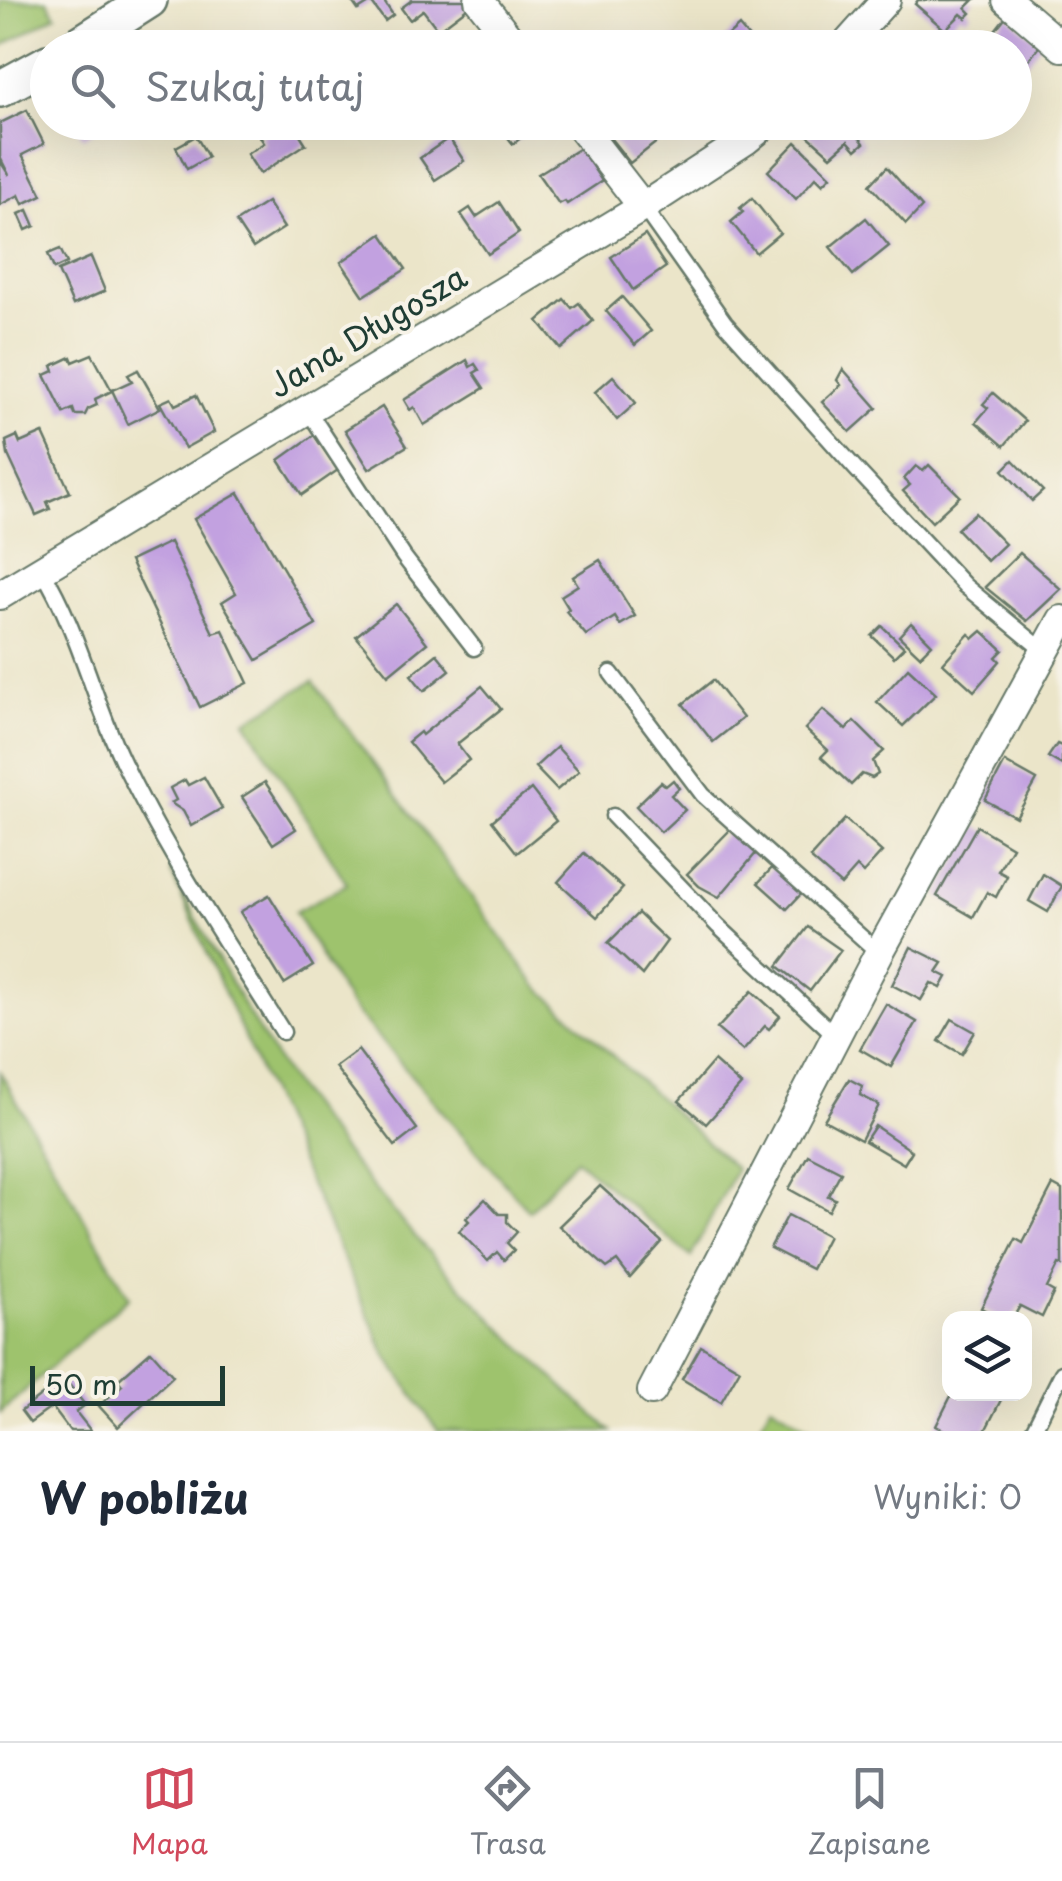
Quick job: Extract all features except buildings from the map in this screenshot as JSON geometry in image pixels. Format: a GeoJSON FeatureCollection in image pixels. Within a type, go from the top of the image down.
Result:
{"type":"FeatureCollection","features":[{"type":"Feature","properties":{"kind":"street"},"geometry":{"type":"LineString","coordinates":[[102,30],[150,0]]}},
{"type":"Feature","properties":{"kind":"street"},"geometry":{"type":"LineString","coordinates":[[479,0],[503,30]]}},
{"type":"Feature","properties":{"kind":"street"},"geometry":{"type":"LineString","coordinates":[[860,30],[886,0]]}},
{"type":"Feature","properties":{"kind":"street"},"geometry":{"type":"LineString","coordinates":[[1007,0],[1062,47]]}},
{"type":"Feature","properties":{"kind":"street"},"geometry":{"type":"LineString","coordinates":[[0,89],[30,72]]}},
{"type":"Feature","properties":{"kind":"street"},"geometry":{"type":"LineString","coordinates":[[591,140],[643,207]]}},
{"type":"Feature","properties":{"kind":"street","name":"Jana Długosza"},"geometry":{"type":"LineString","coordinates":[[0,594],[643,207],[746,140]]}},
{"type":"Feature","properties":{"kind":"street"},"geometry":{"type":"LineString","coordinates":[[652,1391],[879,953],[1062,620]]}},
{"type":"Feature","properties":{"kind":"lane"},"geometry":{"type":"LineString","coordinates":[[643,207],[725,323],[855,468],[966,586],[1044,651]]}},
{"type":"Feature","properties":{"kind":"lane"},"geometry":{"type":"LineString","coordinates":[[307,409],[404,557],[474,648]]}},
{"type":"Feature","properties":{"kind":"lane"},"geometry":{"type":"LineString","coordinates":[[42,570],[62,602],[129,776],[283,1032]]}},
{"type":"Feature","properties":{"kind":"lane"},"geometry":{"type":"LineString","coordinates":[[611,673],[704,795],[879,953]]}},
{"type":"Feature","properties":{"kind":"lane"},"geometry":{"type":"LineString","coordinates":[[613,816],[718,926],[836,1036]]}},
{"type":"Feature","properties":{"kind":"lane"},"geometry":{"type":"LineString","coordinates":[[1033,1431],[1062,1373]]}},
{"type":"Feature","properties":{"kind":"green space"},"geometry":{"type":"Polygon","coordinates":[[[0,0],[47,0],[56,15],[0,47],[0,0]]]}},
{"type":"Feature","properties":{"kind":"green space"},"geometry":{"type":"Polygon","coordinates":[[[313,681],[536,985],[736,1169],[691,1257],[576,1159],[529,1211],[349,1004],[295,912],[347,884],[246,721],[313,681]]]}},
{"type":"Feature","properties":{"kind":"green space"},"geometry":{"type":"Polygon","coordinates":[[[170,870],[265,1042],[335,1141],[447,1271],[611,1431],[438,1431],[387,1357],[170,870]]]}},
{"type":"Feature","properties":{"kind":"green space"},"geometry":{"type":"Polygon","coordinates":[[[0,1072],[129,1297],[0,1413],[0,1072]]]}},
{"type":"Feature","properties":{"kind":"green space"},"geometry":{"type":"Polygon","coordinates":[[[771,1404],[816,1431],[756,1431],[771,1404]]]}}]}
